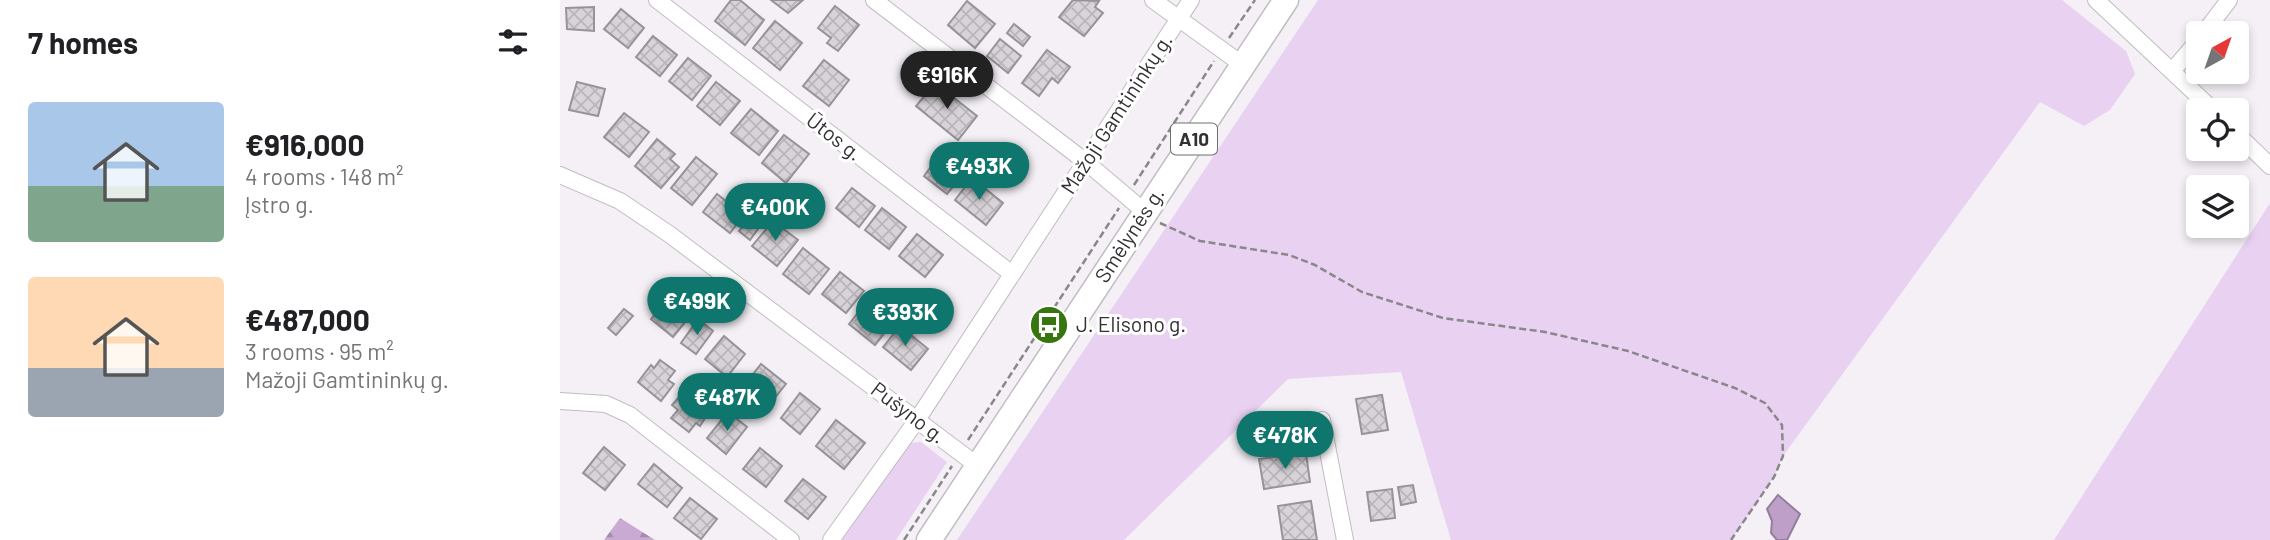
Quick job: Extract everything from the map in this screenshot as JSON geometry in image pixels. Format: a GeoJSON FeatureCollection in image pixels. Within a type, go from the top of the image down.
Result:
{"type":"FeatureCollection","features":[{"type":"Feature","properties":{"kind":"highway","name":"Smėlynės g."},"geometry":{"type":"LineString","coordinates":[[929,540],[970,459],[1135,205],[1243,65],[1286,0]]}},
{"type":"Feature","properties":{"kind":"street","name":"Ūtos g."},"geometry":{"type":"LineString","coordinates":[[657,0],[1012,274]]}},
{"type":"Feature","properties":{"kind":"street"},"geometry":{"type":"LineString","coordinates":[[874,0],[1086,162],[1135,205]]}},
{"type":"Feature","properties":{"kind":"street"},"geometry":{"type":"LineString","coordinates":[[1153,0],[1243,65]]}},
{"type":"Feature","properties":{"kind":"street","name":"Mažoji Gamtininkų g."},"geometry":{"type":"LineString","coordinates":[[831,540],[917,420],[1191,0]]}},
{"type":"Feature","properties":{"kind":"street"},"geometry":{"type":"LineString","coordinates":[[2096,0],[2201,98]]}},
{"type":"Feature","properties":{"kind":"street"},"geometry":{"type":"LineString","coordinates":[[2213,21],[2229,0]]}},
{"type":"Feature","properties":{"kind":"street"},"geometry":{"type":"LineString","coordinates":[[2173,71],[2186,55]]}},
{"type":"Feature","properties":{"kind":"street"},"geometry":{"type":"LineString","coordinates":[[2249,146],[2270,166]]}},
{"type":"Feature","properties":{"kind":"street","name":"Pušyno g."},"geometry":{"type":"LineString","coordinates":[[560,175],[620,201],[669,234],[970,459]]}},
{"type":"Feature","properties":{"kind":"street"},"geometry":{"type":"LineString","coordinates":[[560,401],[606,404],[630,415],[791,540]]}},
{"type":"Feature","properties":{"kind":"street"},"geometry":{"type":"LineString","coordinates":[[1322,420],[1345,540]]}},
{"type":"Feature","properties":{"kind":"path"},"geometry":{"type":"LineString","coordinates":[[904,540],[970,459],[1135,205],[1221,50],[1255,0]]}},
{"type":"Feature","properties":{"kind":"path"},"geometry":{"type":"LineString","coordinates":[[1135,205],[1180,234],[1200,241],[1289,255],[1315,265],[1362,292],[1443,318],[1545,332],[1628,351],[1735,387],[1765,403],[1782,425],[1783,456],[1774,477],[1731,540]]}},
{"type":"Feature","properties":{"kind":"shaded area"},"geometry":{"type":"Polygon","coordinates":[[[1318,0],[2062,0],[2126,51],[2135,74],[2110,110],[2084,126],[2040,102],[1783,456],[1774,477],[1731,540],[1451,540],[1401,372],[1288,379],[1124,540],[957,540],[1318,0]]]}},
{"type":"Feature","properties":{"kind":"shaded area"},"geometry":{"type":"Polygon","coordinates":[[[2270,203],[2270,540],[2054,540],[2249,238],[2270,203]]]}},
{"type":"Feature","properties":{"kind":"shaded area"},"geometry":{"type":"Polygon","coordinates":[[[921,442],[947,462],[896,540],[842,540],[909,443],[921,442]]]}},
{"type":"Feature","properties":{"kind":"shaded area"},"geometry":{"type":"Polygon","coordinates":[[[1778,495],[1800,514],[1787,540],[1777,540],[1771,533],[1772,521],[1767,509],[1778,495]]]}},
{"type":"Feature","properties":{"kind":"green space"},"geometry":{"type":"Polygon","coordinates":[[[620,518],[655,540],[604,540],[620,518]]]}},
{"type":"Feature","properties":{"kind":"building"},"geometry":{"type":"Polygon","coordinates":[[[731,0],[740,0],[764,20],[745,45],[715,21],[731,0]]]}},
{"type":"Feature","properties":{"kind":"building"},"geometry":{"type":"Polygon","coordinates":[[[771,0],[803,0],[788,13],[771,0]]]}},
{"type":"Feature","properties":{"kind":"building"},"geometry":{"type":"Polygon","coordinates":[[[1073,0],[1099,1],[1095,7],[1103,13],[1084,36],[1059,17],[1073,0]]]}},
{"type":"Feature","properties":{"kind":"building"},"geometry":{"type":"Polygon","coordinates":[[[967,1],[995,24],[975,48],[948,25],[967,1]]]}},
{"type":"Feature","properties":{"kind":"building"},"geometry":{"type":"Polygon","coordinates":[[[835,6],[859,25],[838,51],[827,43],[831,38],[818,28],[835,6]]]}},
{"type":"Feature","properties":{"kind":"building"},"geometry":{"type":"Polygon","coordinates":[[[594,7],[594,31],[567,29],[566,8],[594,7]]]}},
{"type":"Feature","properties":{"kind":"building"},"geometry":{"type":"Polygon","coordinates":[[[621,9],[644,28],[628,48],[604,29],[621,9]]]}},
{"type":"Feature","properties":{"kind":"building"},"geometry":{"type":"Polygon","coordinates":[[[775,21],[802,43],[780,70],[753,48],[775,21]]]}},
{"type":"Feature","properties":{"kind":"building"},"geometry":{"type":"Polygon","coordinates":[[[1014,24],[1030,37],[1023,46],[1007,33],[1014,24]]]}},
{"type":"Feature","properties":{"kind":"building"},"geometry":{"type":"Polygon","coordinates":[[[653,36],[677,55],[660,76],[636,57],[653,36]]]}},
{"type":"Feature","properties":{"kind":"building"},"geometry":{"type":"Polygon","coordinates":[[[1000,39],[1021,56],[1008,73],[987,56],[1000,39]]]}},
{"type":"Feature","properties":{"kind":"building"},"geometry":{"type":"Polygon","coordinates":[[[1047,50],[1070,67],[1058,83],[1052,78],[1039,96],[1022,83],[1047,50]]]}},
{"type":"Feature","properties":{"kind":"building"},"geometry":{"type":"Polygon","coordinates":[[[688,58],[711,76],[692,100],[669,81],[688,58]]]}},
{"type":"Feature","properties":{"kind":"building"},"geometry":{"type":"Polygon","coordinates":[[[824,60],[849,80],[829,106],[803,86],[824,60]]]}},
{"type":"Feature","properties":{"kind":"building"},"geometry":{"type":"Polygon","coordinates":[[[577,82],[605,89],[598,116],[569,110],[577,82]]]}},
{"type":"Feature","properties":{"kind":"building"},"geometry":{"type":"Polygon","coordinates":[[[716,82],[740,101],[720,125],[697,106],[716,82]]]}},
{"type":"Feature","properties":{"kind":"building"},"geometry":{"type":"Polygon","coordinates":[[[935,83],[977,116],[958,140],[916,106],[935,83]]]}},
{"type":"Feature","properties":{"kind":"building"},"geometry":{"type":"Polygon","coordinates":[[[751,109],[778,131],[759,155],[731,133],[751,109]]]}},
{"type":"Feature","properties":{"kind":"building"},"geometry":{"type":"Polygon","coordinates":[[[624,113],[649,132],[629,157],[604,137],[624,113]]]}},
{"type":"Feature","properties":{"kind":"building"},"geometry":{"type":"Polygon","coordinates":[[[784,135],[809,154],[786,183],[762,163],[784,135]]]}},
{"type":"Feature","properties":{"kind":"building"},"geometry":{"type":"Polygon","coordinates":[[[657,139],[675,154],[670,159],[679,167],[661,188],[635,166],[657,139]]]}},
{"type":"Feature","properties":{"kind":"building"},"geometry":{"type":"Polygon","coordinates":[[[942,152],[966,171],[947,194],[924,176],[942,152]]]}},
{"type":"Feature","properties":{"kind":"building"},"geometry":{"type":"Polygon","coordinates":[[[696,157],[717,174],[692,205],[671,188],[696,157]]]}},
{"type":"Feature","properties":{"kind":"building"},"geometry":{"type":"Polygon","coordinates":[[[972,178],[1003,203],[986,225],[955,200],[972,178]]]}},
{"type":"Feature","properties":{"kind":"building"},"geometry":{"type":"Polygon","coordinates":[[[852,188],[875,206],[859,227],[836,208],[852,188]]]}},
{"type":"Feature","properties":{"kind":"building"},"geometry":{"type":"Polygon","coordinates":[[[717,194],[744,215],[730,233],[703,212],[717,194]]]}},
{"type":"Feature","properties":{"kind":"building"},"geometry":{"type":"Polygon","coordinates":[[[882,208],[906,227],[889,249],[865,230],[882,208]]]}},
{"type":"Feature","properties":{"kind":"building"},"geometry":{"type":"Polygon","coordinates":[[[753,214],[763,222],[750,240],[739,231],[753,214]]]}},
{"type":"Feature","properties":{"kind":"building"},"geometry":{"type":"Polygon","coordinates":[[[773,221],[798,240],[777,266],[752,246],[773,221]]]}},
{"type":"Feature","properties":{"kind":"building"},"geometry":{"type":"Polygon","coordinates":[[[917,234],[943,255],[925,277],[899,256],[917,234]]]}},
{"type":"Feature","properties":{"kind":"building"},"geometry":{"type":"Polygon","coordinates":[[[803,248],[829,269],[809,294],[783,274],[803,248]]]}},
{"type":"Feature","properties":{"kind":"building"},"geometry":{"type":"Polygon","coordinates":[[[840,272],[864,291],[846,313],[822,294],[840,272]]]}},
{"type":"Feature","properties":{"kind":"building"},"geometry":{"type":"Polygon","coordinates":[[[669,297],[691,315],[673,337],[651,319],[669,297]]]}},
{"type":"Feature","properties":{"kind":"building"},"geometry":{"type":"Polygon","coordinates":[[[869,299],[895,320],[875,345],[849,324],[869,299]]]}},
{"type":"Feature","properties":{"kind":"building"},"geometry":{"type":"Polygon","coordinates":[[[624,309],[633,316],[616,335],[608,328],[624,309]]]}},
{"type":"Feature","properties":{"kind":"building"},"geometry":{"type":"Polygon","coordinates":[[[698,319],[713,331],[696,354],[681,343],[698,319]]]}},
{"type":"Feature","properties":{"kind":"building"},"geometry":{"type":"Polygon","coordinates":[[[900,326],[928,349],[911,370],[883,347],[900,326]]]}},
{"type":"Feature","properties":{"kind":"building"},"geometry":{"type":"Polygon","coordinates":[[[724,336],[745,354],[727,377],[705,359],[724,336]]]}},
{"type":"Feature","properties":{"kind":"building"},"geometry":{"type":"Polygon","coordinates":[[[660,360],[675,371],[668,380],[674,384],[661,401],[638,382],[651,365],[654,368],[660,360]]]}},
{"type":"Feature","properties":{"kind":"building"},"geometry":{"type":"Polygon","coordinates":[[[761,364],[786,384],[761,415],[736,396],[761,364]]]}},
{"type":"Feature","properties":{"kind":"building"},"geometry":{"type":"Polygon","coordinates":[[[697,383],[717,399],[700,426],[696,423],[689,432],[671,418],[678,410],[672,405],[685,390],[689,393],[697,383]]]}},
{"type":"Feature","properties":{"kind":"building"},"geometry":{"type":"Polygon","coordinates":[[[800,393],[820,409],[800,434],[781,418],[800,393]]]}},
{"type":"Feature","properties":{"kind":"building"},"geometry":{"type":"Polygon","coordinates":[[[1382,395],[1388,430],[1362,434],[1356,399],[1382,395]]]}},
{"type":"Feature","properties":{"kind":"building"},"geometry":{"type":"Polygon","coordinates":[[[728,412],[747,427],[726,454],[707,438],[728,412]]]}},
{"type":"Feature","properties":{"kind":"building"},"geometry":{"type":"Polygon","coordinates":[[[836,420],[865,443],[844,469],[816,446],[836,420]]]}},
{"type":"Feature","properties":{"kind":"building"},"geometry":{"type":"Polygon","coordinates":[[[604,447],[625,465],[605,490],[583,473],[604,447]]]}},
{"type":"Feature","properties":{"kind":"building"},"geometry":{"type":"Polygon","coordinates":[[[760,448],[782,466],[766,487],[743,469],[760,448]]]}},
{"type":"Feature","properties":{"kind":"building"},"geometry":{"type":"Polygon","coordinates":[[[1306,453],[1310,482],[1264,489],[1259,459],[1306,453]]]}},
{"type":"Feature","properties":{"kind":"building"},"geometry":{"type":"Polygon","coordinates":[[[654,464],[682,488],[667,507],[638,484],[654,464]]]}},
{"type":"Feature","properties":{"kind":"building"},"geometry":{"type":"Polygon","coordinates":[[[803,479],[826,497],[808,519],[785,501],[803,479]]]}},
{"type":"Feature","properties":{"kind":"building"},"geometry":{"type":"Polygon","coordinates":[[[1413,485],[1416,502],[1401,505],[1398,487],[1413,485]]]}},
{"type":"Feature","properties":{"kind":"building"},"geometry":{"type":"Polygon","coordinates":[[[1392,489],[1395,518],[1371,521],[1367,492],[1392,489]]]}},
{"type":"Feature","properties":{"kind":"building"},"geometry":{"type":"Polygon","coordinates":[[[690,498],[717,519],[701,539],[674,518],[690,498]]]}},
{"type":"Feature","properties":{"kind":"building"},"geometry":{"type":"Polygon","coordinates":[[[1311,501],[1317,540],[1283,540],[1278,506],[1311,501]]]}},
{"type":"Feature","properties":{"kind":"place","name":"J. Elisono g."},"geometry":{"type":"Point","coordinates":[1049,325]}}]}
